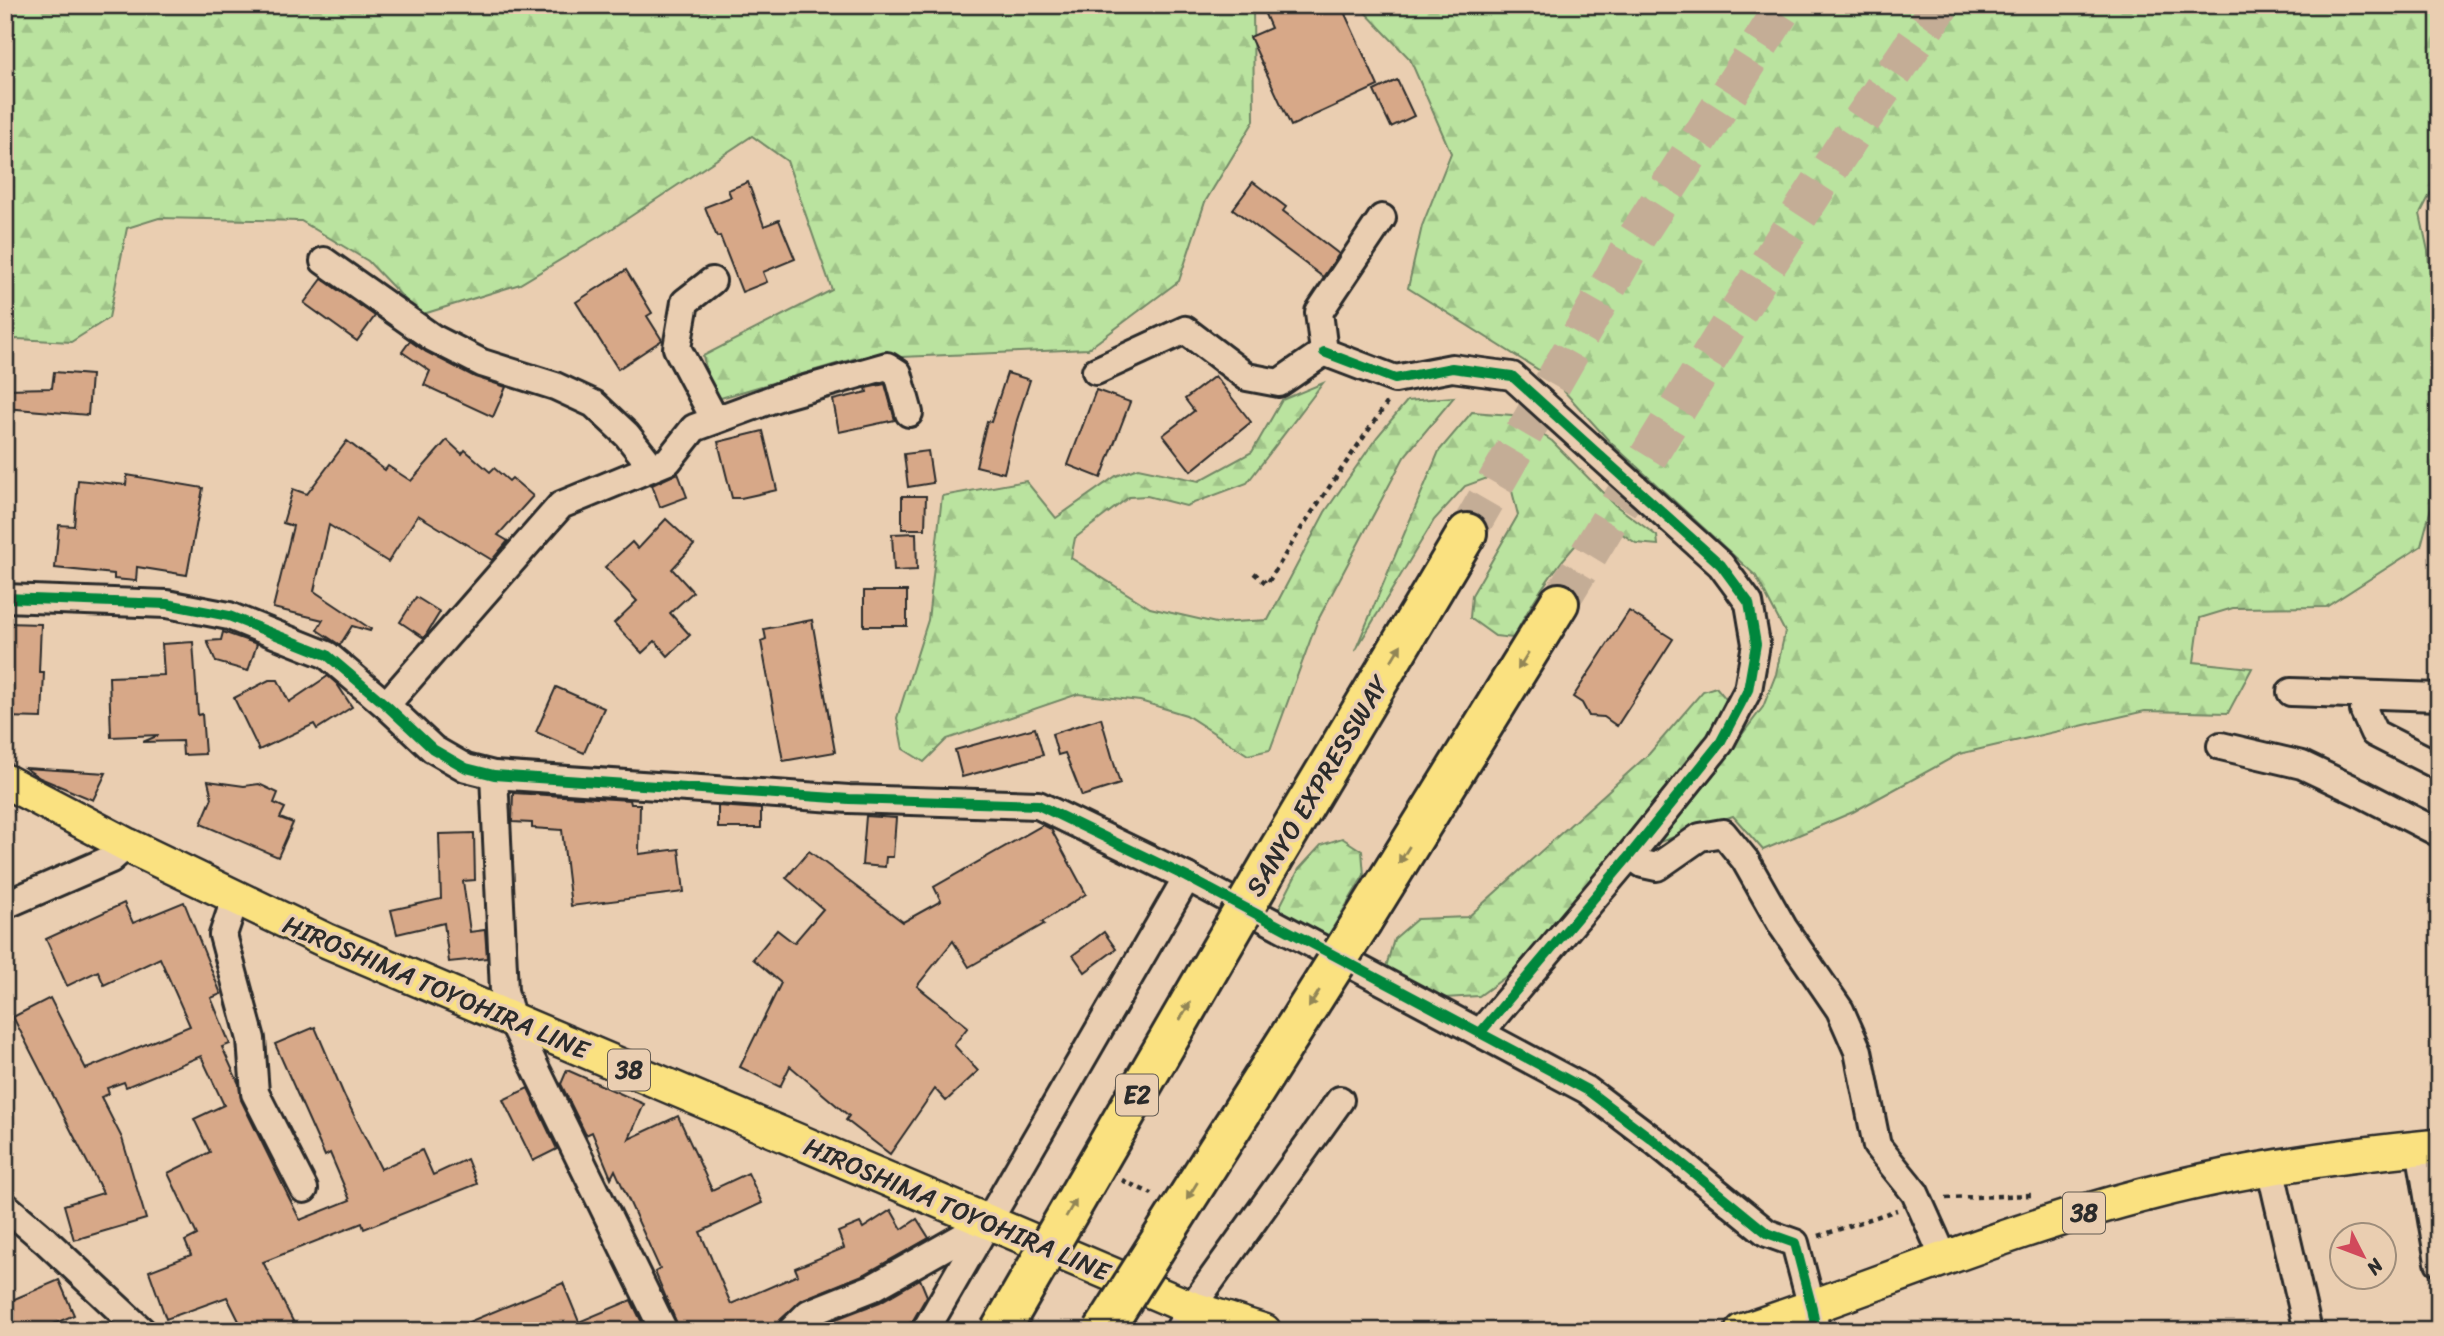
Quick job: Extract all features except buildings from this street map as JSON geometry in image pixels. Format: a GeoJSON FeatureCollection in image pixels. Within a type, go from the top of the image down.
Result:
{"type":"FeatureCollection","features":[{"type":"Feature","properties":{"kind":"highway","name":"SANYO EXPRESSWAY"},"geometry":{"type":"LineString","coordinates":[[1000,1331],[1273,859],[1467,533]]}},
{"type":"Feature","properties":{"kind":"highway"},"geometry":{"type":"LineString","coordinates":[[1103,1331],[1363,920],[1559,603]]}},
{"type":"Feature","properties":{"kind":"main road","name":"HIROSHIMA TOYOHIRA LINE"},"geometry":{"type":"LineString","coordinates":[[5,781],[235,899],[324,940],[987,1223],[1184,1319],[1264,1331]]}},
{"type":"Feature","properties":{"kind":"main road","name":"38"},"geometry":{"type":"LineString","coordinates":[[1742,1331],[1814,1319],[1945,1260],[2023,1232],[2155,1192],[2270,1167],[2429,1147]]}},
{"type":"Feature","properties":{"kind":"street"},"geometry":{"type":"LineString","coordinates":[[1324,352],[1319,312],[1382,218]]}},
{"type":"Feature","properties":{"kind":"street"},"geometry":{"type":"LineString","coordinates":[[324,261],[433,338],[482,363],[555,386],[594,404],[628,435],[652,467]]}},
{"type":"Feature","properties":{"kind":"street"},"geometry":{"type":"LineString","coordinates":[[712,281],[685,302],[677,348],[715,420]]}},
{"type":"Feature","properties":{"kind":"street"},"geometry":{"type":"LineString","coordinates":[[1096,371],[1185,330],[1247,377],[1279,383],[1324,352]]}},
{"type":"Feature","properties":{"kind":"street"},"geometry":{"type":"LineString","coordinates":[[1324,352],[1395,379],[1452,368],[1512,376],[1721,565],[1749,603],[1756,643],[1748,690],[1720,743],[1480,1033]]}},
{"type":"Feature","properties":{"kind":"street"},"geometry":{"type":"LineString","coordinates":[[386,705],[561,505],[668,461],[694,428],[781,396],[887,366],[898,373],[909,412]]}},
{"type":"Feature","properties":{"kind":"street"},"geometry":{"type":"LineString","coordinates":[[5,598],[167,604],[229,616],[327,655],[433,749],[466,768],[495,775],[849,799],[1038,805],[1187,877],[1587,1090],[1767,1233],[1795,1244],[1814,1319]]}},
{"type":"Feature","properties":{"kind":"street"},"geometry":{"type":"LineString","coordinates":[[2291,692],[2439,697]]}},
{"type":"Feature","properties":{"kind":"street"},"geometry":{"type":"LineString","coordinates":[[2367,695],[2364,711],[2374,733],[2439,766]]}},
{"type":"Feature","properties":{"kind":"street"},"geometry":{"type":"LineString","coordinates":[[2221,746],[2302,765],[2439,834]]}},
{"type":"Feature","properties":{"kind":"street"},"geometry":{"type":"LineString","coordinates":[[495,775],[504,991],[513,1020],[664,1331]]}},
{"type":"Feature","properties":{"kind":"street"},"geometry":{"type":"LineString","coordinates":[[1630,855],[1643,864],[1657,867],[1700,837],[1723,833],[1745,860],[1783,927],[1840,1010],[1858,1051],[1877,1146],[1915,1192],[1945,1260]]}},
{"type":"Feature","properties":{"kind":"street"},"geometry":{"type":"LineString","coordinates":[[5,905],[111,859],[127,845]]}},
{"type":"Feature","properties":{"kind":"street"},"geometry":{"type":"LineString","coordinates":[[925,1331],[1187,877]]}},
{"type":"Feature","properties":{"kind":"street"},"geometry":{"type":"LineString","coordinates":[[235,899],[223,935],[251,1039],[254,1093],[304,1189]]}},
{"type":"Feature","properties":{"kind":"street"},"geometry":{"type":"LineString","coordinates":[[1184,1319],[1339,1100]]}},
{"type":"Feature","properties":{"kind":"street"},"geometry":{"type":"LineString","coordinates":[[2429,1147],[2439,1262]]}},
{"type":"Feature","properties":{"kind":"street"},"geometry":{"type":"LineString","coordinates":[[2270,1167],[2308,1331]]}},
{"type":"Feature","properties":{"kind":"street"},"geometry":{"type":"LineString","coordinates":[[5,1206],[142,1331]]}},
{"type":"Feature","properties":{"kind":"street"},"geometry":{"type":"LineString","coordinates":[[791,1331],[809,1313],[872,1288],[987,1223]]}},
{"type":"Feature","properties":{"kind":"path"},"geometry":{"type":"LineString","coordinates":[[1254,573],[1267,584],[1304,524],[1387,405],[1395,379]]}},
{"type":"Feature","properties":{"kind":"path"},"geometry":{"type":"LineString","coordinates":[[1121,1179],[1157,1196]]}},
{"type":"Feature","properties":{"kind":"green space"},"geometry":{"type":"Polygon","coordinates":[[[5,5],[1253,5],[1254,121],[1205,202],[1179,281],[1088,349],[853,359],[714,400],[703,356],[832,290],[787,161],[752,136],[610,230],[520,284],[420,315],[368,261],[301,221],[159,218],[127,228],[109,318],[71,342],[17,339],[5,342],[5,5]]]}},
{"type":"Feature","properties":{"kind":"green space"},"geometry":{"type":"Polygon","coordinates":[[[1358,5],[2439,5],[2439,177],[2420,214],[2428,251],[2439,402],[2439,478],[2421,546],[2326,607],[2233,608],[2200,618],[2194,662],[2252,668],[2228,713],[2145,711],[1959,754],[1853,812],[1763,850],[1733,816],[1660,842],[1763,707],[1776,674],[1785,632],[1756,576],[1610,442],[1553,379],[1408,288],[1422,226],[1451,153],[1410,59],[1358,5]]]}},
{"type":"Feature","properties":{"kind":"green space"},"geometry":{"type":"Polygon","coordinates":[[[1323,383],[1247,483],[1186,506],[1147,496],[1129,497],[1075,538],[1071,558],[1150,608],[1216,623],[1268,620],[1325,512],[1377,437],[1407,401],[1454,397],[1404,457],[1317,622],[1270,750],[1248,755],[1186,715],[1140,701],[1078,694],[947,739],[924,762],[903,749],[897,718],[928,620],[942,496],[1026,481],[1056,518],[1116,476],[1138,468],[1199,481],[1252,452],[1282,400],[1323,383]]]}},
{"type":"Feature","properties":{"kind":"green space"},"geometry":{"type":"Polygon","coordinates":[[[1472,412],[1512,415],[1552,441],[1615,505],[1657,536],[1658,545],[1636,543],[1601,520],[1551,575],[1513,638],[1495,636],[1470,618],[1472,595],[1518,515],[1512,491],[1490,477],[1465,486],[1434,520],[1355,651],[1439,451],[1472,412]]]}},
{"type":"Feature","properties":{"kind":"green space"},"geometry":{"type":"Polygon","coordinates":[[[1716,687],[1726,699],[1714,730],[1515,970],[1479,996],[1444,998],[1386,967],[1394,939],[1417,919],[1468,917],[1649,754],[1703,691],[1716,687]]]}},
{"type":"Feature","properties":{"kind":"green space"},"geometry":{"type":"Polygon","coordinates":[[[1342,838],[1362,851],[1364,875],[1324,943],[1276,914],[1299,869],[1321,845],[1342,838]]]}},
{"type":"Feature","properties":{"kind":"tunnel"},"geometry":{"type":"LineString","coordinates":[[1467,533],[1634,241],[1785,5]]}},
{"type":"Feature","properties":{"kind":"tunnel"},"geometry":{"type":"LineString","coordinates":[[1559,603],[1792,226],[1941,5]]}},
{"type":"Feature","properties":{"kind":"cycle path"},"geometry":{"type":"LineString","coordinates":[[1324,352],[1395,379],[1452,368],[1512,376],[1721,565],[1749,603],[1756,644],[1748,690],[1720,743],[1480,1033]]}},
{"type":"Feature","properties":{"kind":"cycle path"},"geometry":{"type":"LineString","coordinates":[[5,598],[167,604],[229,616],[327,655],[433,749],[466,768],[494,775],[849,799],[1038,805],[1187,877],[1587,1090],[1767,1233],[1795,1243],[1816,1331]]}}]}
